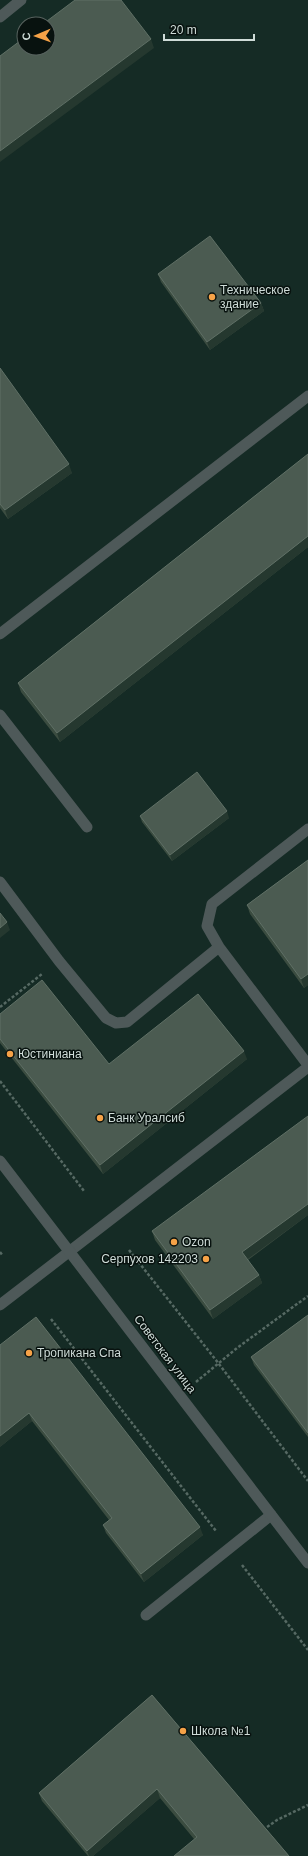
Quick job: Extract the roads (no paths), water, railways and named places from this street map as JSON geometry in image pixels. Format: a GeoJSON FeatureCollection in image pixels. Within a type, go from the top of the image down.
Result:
{"type":"FeatureCollection","features":[{"type":"Feature","properties":{"kind":"street"},"geometry":{"type":"LineString","coordinates":[[0,17],[21,0]]}},
{"type":"Feature","properties":{"kind":"street"},"geometry":{"type":"LineString","coordinates":[[0,634],[308,396]]}},
{"type":"Feature","properties":{"kind":"street"},"geometry":{"type":"LineString","coordinates":[[0,715],[87,827]]}},
{"type":"Feature","properties":{"kind":"street"},"geometry":{"type":"LineString","coordinates":[[0,1306],[308,1066],[218,947],[207,926],[212,904],[308,829]]}},
{"type":"Feature","properties":{"kind":"street"},"geometry":{"type":"LineString","coordinates":[[0,882],[59,961],[106,1018],[116,1023],[127,1022],[218,947]]}},
{"type":"Feature","properties":{"kind":"street","name":"Советская улица"},"geometry":{"type":"LineString","coordinates":[[0,1161],[181,1395],[308,1563]]}},
{"type":"Feature","properties":{"kind":"street"},"geometry":{"type":"LineString","coordinates":[[146,1615],[271,1515]]}},
{"type":"Feature","properties":{"kind":"place","name":"Техническое здание"},"geometry":{"type":"Point","coordinates":[212,297]}},
{"type":"Feature","properties":{"kind":"place","name":"Юстиниана"},"geometry":{"type":"Point","coordinates":[10,1054]}},
{"type":"Feature","properties":{"kind":"place","name":"Банк Уралсиб"},"geometry":{"type":"Point","coordinates":[100,1118]}},
{"type":"Feature","properties":{"kind":"place","name":"Ozon"},"geometry":{"type":"Point","coordinates":[174,1242]}},
{"type":"Feature","properties":{"kind":"place","name":"Серпухов 142203"},"geometry":{"type":"Point","coordinates":[206,1259]}},
{"type":"Feature","properties":{"kind":"place","name":"Тропикана Спа"},"geometry":{"type":"Point","coordinates":[29,1353]}},
{"type":"Feature","properties":{"kind":"place","name":"Школа №1"},"geometry":{"type":"Point","coordinates":[183,1731]}}]}
